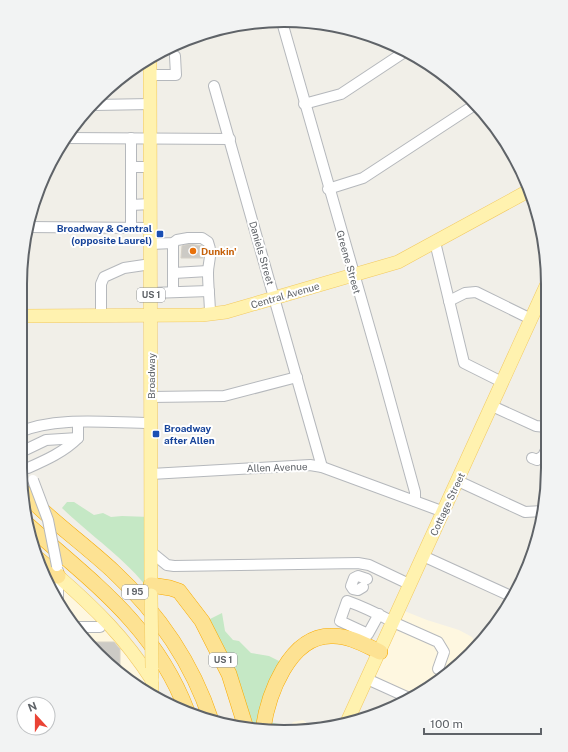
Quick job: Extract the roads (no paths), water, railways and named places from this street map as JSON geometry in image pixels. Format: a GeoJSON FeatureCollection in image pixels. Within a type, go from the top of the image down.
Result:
{"type":"FeatureCollection","features":[{"type":"Feature","properties":{"kind":"highway","name":"I 95"},"geometry":{"type":"LineString","coordinates":[[29,498],[50,518],[112,570],[151,611],[184,659],[201,692],[209,713]]}},
{"type":"Feature","properties":{"kind":"highway","name":"I 95"},"geometry":{"type":"LineString","coordinates":[[35,531],[98,585],[132,620],[165,666],[184,704]]}},
{"type":"Feature","properties":{"kind":"highway"},"geometry":{"type":"LineString","coordinates":[[46,564],[58,571]]}},
{"type":"Feature","properties":{"kind":"highway","name":"US 1"},"geometry":{"type":"LineString","coordinates":[[151,590],[170,588],[179,592],[202,621],[229,674],[244,722]]}},
{"type":"Feature","properties":{"kind":"highway"},"geometry":{"type":"LineString","coordinates":[[264,724],[268,705],[279,678],[296,653],[307,643],[320,637],[340,636],[380,652]]}},
{"type":"Feature","properties":{"kind":"main road","name":"Broadway"},"geometry":{"type":"LineString","coordinates":[[150,65],[152,689]]}},
{"type":"Feature","properties":{"kind":"main road","name":"Central Avenue"},"geometry":{"type":"LineString","coordinates":[[27,316],[151,316],[210,314],[274,298],[398,262],[524,193]]}},
{"type":"Feature","properties":{"kind":"main road","name":"Cottage Street"},"geometry":{"type":"LineString","coordinates":[[349,716],[541,297]]}},
{"type":"Feature","properties":{"kind":"main road"},"geometry":{"type":"LineString","coordinates":[[58,571],[118,632],[152,674]]}},
{"type":"Feature","properties":{"kind":"street","name":"Greene Street"},"geometry":{"type":"LineString","coordinates":[[285,27],[304,104],[387,390],[415,492],[415,501]]}},
{"type":"Feature","properties":{"kind":"street"},"geometry":{"type":"LineString","coordinates":[[304,104],[341,94],[400,55]]}},
{"type":"Feature","properties":{"kind":"street"},"geometry":{"type":"LineString","coordinates":[[150,75],[176,75],[175,56]]}},
{"type":"Feature","properties":{"kind":"street","name":"Daniels Street"},"geometry":{"type":"LineString","coordinates":[[214,86],[322,467]]}},
{"type":"Feature","properties":{"kind":"street"},"geometry":{"type":"LineString","coordinates":[[100,105],[151,104]]}},
{"type":"Feature","properties":{"kind":"street"},"geometry":{"type":"LineString","coordinates":[[328,189],[364,178],[471,108]]}},
{"type":"Feature","properties":{"kind":"street"},"geometry":{"type":"LineString","coordinates":[[72,138],[230,139]]}},
{"type":"Feature","properties":{"kind":"street"},"geometry":{"type":"LineString","coordinates":[[131,138],[131,228]]}},
{"type":"Feature","properties":{"kind":"street"},"geometry":{"type":"LineString","coordinates":[[131,167],[151,167]]}},
{"type":"Feature","properties":{"kind":"street"},"geometry":{"type":"LineString","coordinates":[[131,205],[151,204]]}},
{"type":"Feature","properties":{"kind":"street"},"geometry":{"type":"LineString","coordinates":[[34,227],[151,228]]}},
{"type":"Feature","properties":{"kind":"street"},"geometry":{"type":"LineString","coordinates":[[151,244],[173,243],[177,240],[188,238],[202,238],[208,242],[210,249],[210,264],[208,271],[210,314]]}},
{"type":"Feature","properties":{"kind":"street"},"geometry":{"type":"LineString","coordinates":[[435,242],[464,363],[502,382]]}},
{"type":"Feature","properties":{"kind":"street"},"geometry":{"type":"LineString","coordinates":[[173,243],[173,292]]}},
{"type":"Feature","properties":{"kind":"street"},"geometry":{"type":"LineString","coordinates":[[101,316],[101,284],[104,277],[124,268],[151,264]]}},
{"type":"Feature","properties":{"kind":"street"},"geometry":{"type":"LineString","coordinates":[[174,273],[208,271]]}},
{"type":"Feature","properties":{"kind":"street"},"geometry":{"type":"LineString","coordinates":[[151,293],[209,291]]}},
{"type":"Feature","properties":{"kind":"street"},"geometry":{"type":"LineString","coordinates":[[448,301],[465,293],[476,292],[531,319]]}},
{"type":"Feature","properties":{"kind":"street"},"geometry":{"type":"LineString","coordinates":[[151,397],[228,395],[297,377]]}},
{"type":"Feature","properties":{"kind":"street"},"geometry":{"type":"LineString","coordinates":[[492,406],[536,426],[541,426]]}},
{"type":"Feature","properties":{"kind":"street"},"geometry":{"type":"LineString","coordinates":[[78,423],[78,438]]}},
{"type":"Feature","properties":{"kind":"street"},"geometry":{"type":"LineString","coordinates":[[27,429],[40,424],[151,423]]}},
{"type":"Feature","properties":{"kind":"street"},"geometry":{"type":"LineString","coordinates":[[27,448],[46,440],[78,438]]}},
{"type":"Feature","properties":{"kind":"street"},"geometry":{"type":"LineString","coordinates":[[58,590],[58,571],[48,520],[34,480],[28,468],[56,455],[78,438]]}},
{"type":"Feature","properties":{"kind":"street"},"geometry":{"type":"LineString","coordinates":[[532,458],[537,460],[541,457]]}},
{"type":"Feature","properties":{"kind":"street","name":"Allen Avenue"},"geometry":{"type":"LineString","coordinates":[[151,474],[310,465],[322,467],[444,512]]}},
{"type":"Feature","properties":{"kind":"street"},"geometry":{"type":"LineString","coordinates":[[458,481],[524,512],[537,511]]}},
{"type":"Feature","properties":{"kind":"street"},"geometry":{"type":"LineString","coordinates":[[152,552],[167,565],[174,566],[358,562],[372,566],[409,584]]}},
{"type":"Feature","properties":{"kind":"street"},"geometry":{"type":"LineString","coordinates":[[423,556],[508,595]]}},
{"type":"Feature","properties":{"kind":"street"},"geometry":{"type":"LineString","coordinates":[[365,582],[372,566]]}},
{"type":"Feature","properties":{"kind":"street"},"geometry":{"type":"LineString","coordinates":[[379,614],[393,622],[438,642],[444,652],[438,669]]}},
{"type":"Feature","properties":{"kind":"street"},"geometry":{"type":"LineString","coordinates":[[83,627],[100,627]]}},
{"type":"Feature","properties":{"kind":"street"},"geometry":{"type":"LineString","coordinates":[[366,679],[403,695]]}},
{"type":"Feature","properties":{"kind":"place","name":"Broadway & Central (opposite Laurel)"},"geometry":{"type":"Point","coordinates":[160,234]}},
{"type":"Feature","properties":{"kind":"place","name":"Dunkin'"},"geometry":{"type":"Point","coordinates":[193,251]}},
{"type":"Feature","properties":{"kind":"place","name":"Broadway after Allen"},"geometry":{"type":"Point","coordinates":[156,434]}}]}
